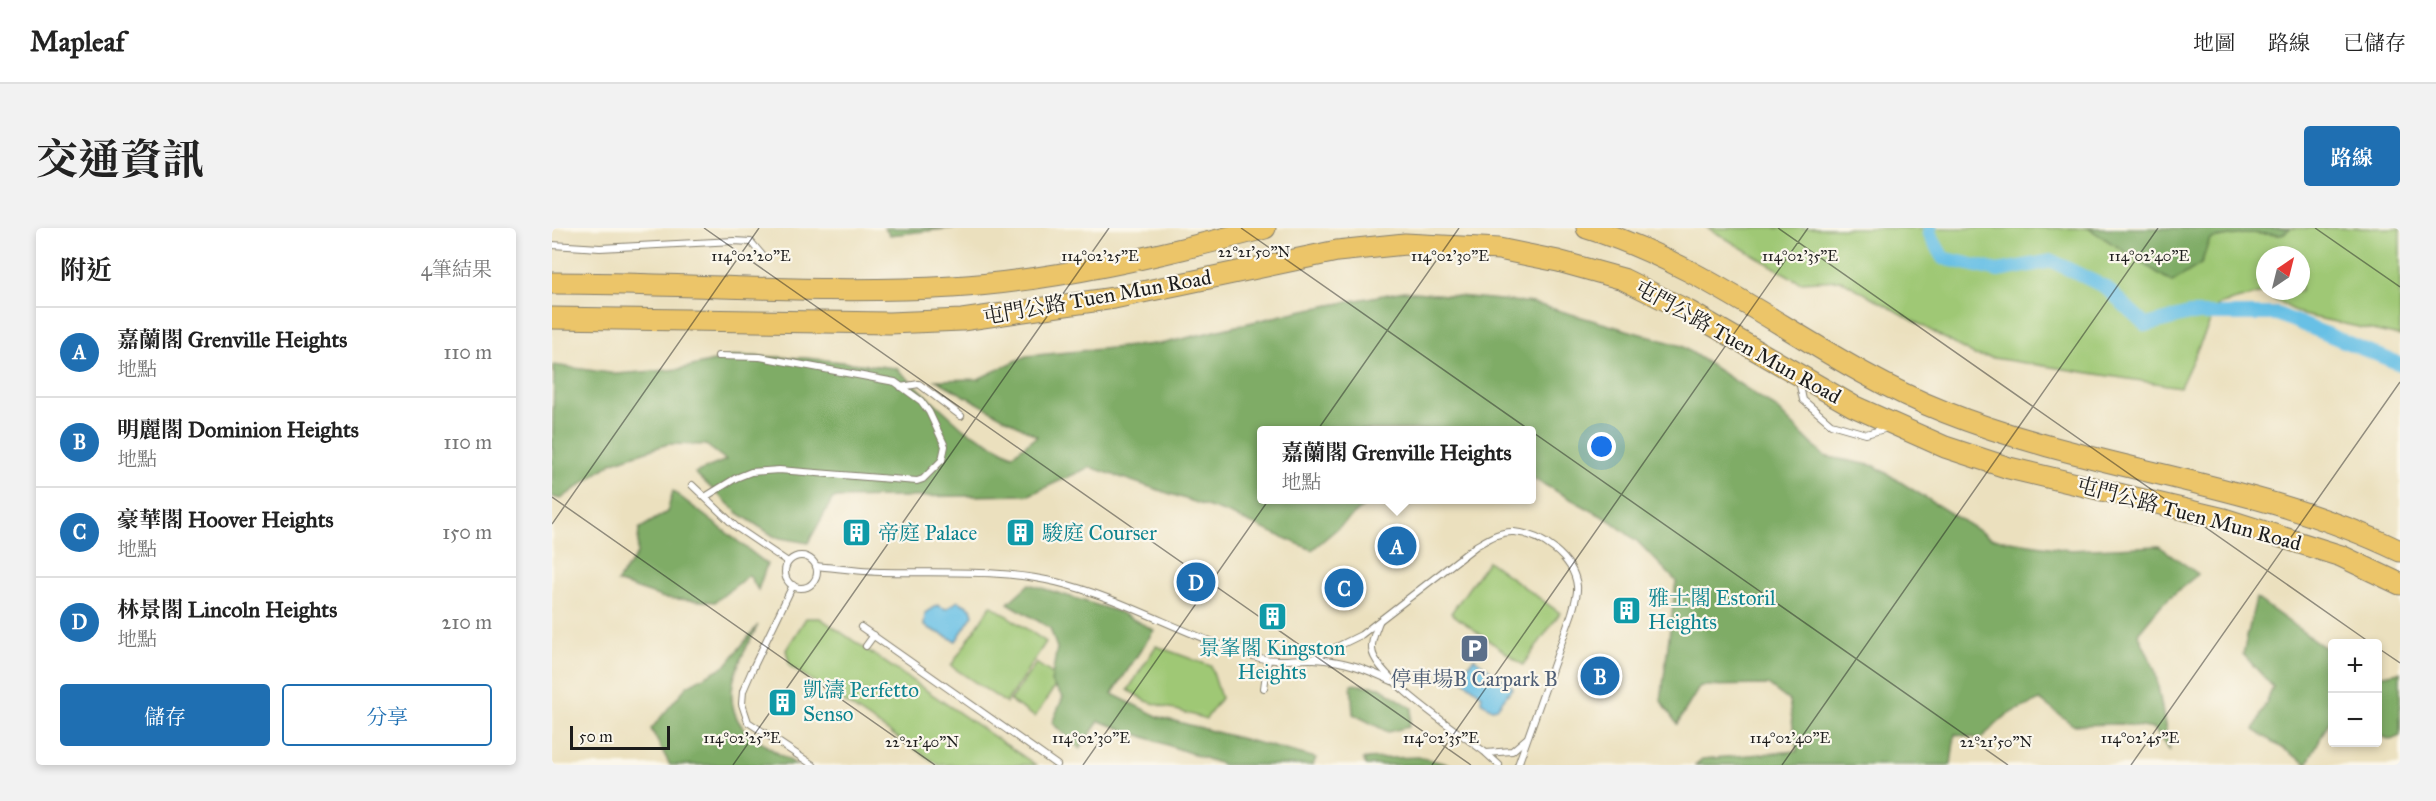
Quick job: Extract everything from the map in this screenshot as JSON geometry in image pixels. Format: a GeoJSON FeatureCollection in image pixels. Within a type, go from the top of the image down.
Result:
{"type":"FeatureCollection","features":[{"type":"Feature","properties":{"kind":"highway","name":"屯門公路 Tuen Mun Road"},"geometry":{"type":"LineString","coordinates":[[552,283],[870,290],[956,287],[1024,280],[1094,267],[1265,228]]}},
{"type":"Feature","properties":{"kind":"highway","name":"屯門公路 Tuen Mun Road"},"geometry":{"type":"LineString","coordinates":[[1587,228],[1634,244],[1675,263],[1865,374],[1947,413],[2068,451],[2185,478],[2287,507],[2337,524],[2400,551]]}},
{"type":"Feature","properties":{"kind":"highway","name":"屯門公路 Tuen Mun Road"},"geometry":{"type":"LineString","coordinates":[[552,318],[889,323],[962,320],[1114,298],[1337,250],[1405,244],[1499,249],[1558,261],[1623,279],[1688,311],[1853,406],[1945,447],[2008,468],[2234,522],[2341,556],[2400,584]]}},
{"type":"Feature","properties":{"kind":"lane"},"geometry":{"type":"LineString","coordinates":[[552,244],[600,248],[734,241],[751,242],[762,255]]}},
{"type":"Feature","properties":{"kind":"lane"},"geometry":{"type":"LineString","coordinates":[[705,497],[736,478],[751,472],[779,470],[923,480],[942,460],[945,446],[929,412],[921,401],[895,382],[760,357],[718,356]]}},
{"type":"Feature","properties":{"kind":"lane"},"geometry":{"type":"LineString","coordinates":[[901,387],[919,384],[961,416]]}},
{"type":"Feature","properties":{"kind":"lane"},"geometry":{"type":"LineString","coordinates":[[692,485],[736,527],[788,562]]}},
{"type":"Feature","properties":{"kind":"lane"},"geometry":{"type":"LineString","coordinates":[[1311,659],[1361,635],[1476,546],[1494,535],[1512,532],[1532,536],[1550,546],[1574,572],[1577,588],[1572,613],[1518,765]]}},
{"type":"Feature","properties":{"kind":"lane"},"geometry":{"type":"LineString","coordinates":[[801,556],[810,558],[816,566],[816,575],[811,584],[802,587],[793,585],[786,577],[788,562],[801,556]]}},
{"type":"Feature","properties":{"kind":"lane"},"geometry":{"type":"LineString","coordinates":[[816,566],[880,572],[955,573],[1052,581],[1091,591],[1185,632],[1269,660],[1311,659],[1351,663],[1392,681]]}},
{"type":"Feature","properties":{"kind":"lane"},"geometry":{"type":"LineString","coordinates":[[793,585],[743,691],[742,704],[748,722],[813,765]]}},
{"type":"Feature","properties":{"kind":"lane"},"geometry":{"type":"LineString","coordinates":[[1379,621],[1372,649],[1376,662],[1392,681],[1499,765]]}},
{"type":"Feature","properties":{"kind":"lane"},"geometry":{"type":"LineString","coordinates":[[861,627],[1057,765]]}},
{"type":"Feature","properties":{"kind":"lane"},"geometry":{"type":"LineString","coordinates":[[866,646],[874,635]]}},
{"type":"Feature","properties":{"kind":"lane"},"geometry":{"type":"LineString","coordinates":[[1264,688],[1269,660]]}},
{"type":"Feature","properties":{"kind":"lane"},"geometry":{"type":"LineString","coordinates":[[1486,753],[1500,753],[1520,746],[1533,726]]}},
{"type":"Feature","properties":{"kind":"green space"},"geometry":{"type":"Polygon","coordinates":[[[884,228],[954,228],[890,235],[884,228]]]}},
{"type":"Feature","properties":{"kind":"green space"},"geometry":{"type":"Polygon","coordinates":[[[1708,228],[2088,228],[2109,240],[2201,264],[2209,239],[2249,233],[2281,235],[2291,228],[2400,228],[2400,336],[2303,315],[2275,300],[2310,300],[2310,246],[2256,246],[2256,295],[2218,305],[2180,387],[1974,355],[1841,280],[1799,282],[1708,228]]]}},
{"type":"Feature","properties":{"kind":"green space"},"geometry":{"type":"Polygon","coordinates":[[[2088,228],[2291,228],[2281,235],[2249,233],[2210,239],[2201,264],[2172,282],[2088,228]]]}},
{"type":"Feature","properties":{"kind":"green space"},"geometry":{"type":"Polygon","coordinates":[[[1404,291],[1533,303],[1682,346],[1776,408],[1824,456],[1875,466],[1990,538],[2069,550],[2159,546],[2198,574],[2162,604],[2138,633],[2155,670],[2170,752],[2154,729],[2122,724],[2073,725],[2040,700],[2008,714],[1980,739],[1955,734],[1951,765],[1695,765],[1702,759],[1797,751],[1789,701],[1768,685],[1700,686],[1677,724],[1661,701],[1676,581],[1638,542],[1609,520],[1536,480],[1536,426],[1257,426],[1257,504],[1366,504],[1312,550],[1227,513],[1090,467],[1029,495],[833,498],[808,543],[775,537],[738,513],[695,473],[726,460],[706,445],[668,444],[613,462],[561,499],[552,497],[554,365],[617,374],[680,369],[735,356],[806,358],[896,368],[964,429],[1012,455],[1037,436],[936,380],[978,379],[1026,356],[1165,343],[1299,311],[1404,291]]]}},
{"type":"Feature","properties":{"kind":"green space"},"geometry":{"type":"Polygon","coordinates":[[[673,491],[767,564],[758,590],[749,575],[715,602],[664,598],[617,582],[637,554],[639,529],[667,512],[673,491]]]}},
{"type":"Feature","properties":{"kind":"green space"},"geometry":{"type":"Polygon","coordinates":[[[1488,561],[1560,613],[1523,665],[1451,613],[1488,561]]]}},
{"type":"Feature","properties":{"kind":"green space"},"geometry":{"type":"Polygon","coordinates":[[[1029,584],[1119,612],[1154,630],[1112,694],[1159,717],[1316,758],[1313,765],[1224,765],[1099,721],[1080,749],[1052,723],[1063,697],[1051,682],[1057,648],[1050,628],[1008,603],[1029,584]]]}},
{"type":"Feature","properties":{"kind":"green space"},"geometry":{"type":"Polygon","coordinates":[[[2256,598],[2328,650],[2328,724],[2307,764],[2254,730],[2273,687],[2243,654],[2256,598]]]}},
{"type":"Feature","properties":{"kind":"green space"},"geometry":{"type":"Polygon","coordinates":[[[991,605],[1046,642],[1006,703],[951,666],[991,605]]]}},
{"type":"Feature","properties":{"kind":"green space"},"geometry":{"type":"Polygon","coordinates":[[[806,618],[820,618],[1036,765],[939,765],[790,666],[786,650],[806,618]]]}},
{"type":"Feature","properties":{"kind":"green space"},"geometry":{"type":"Polygon","coordinates":[[[758,625],[739,663],[732,689],[732,702],[736,715],[747,732],[797,765],[670,765],[651,729],[687,686],[726,665],[758,625]]]}},
{"type":"Feature","properties":{"kind":"green space"},"geometry":{"type":"Polygon","coordinates":[[[1156,646],[1211,666],[1221,698],[1206,719],[1146,701],[1128,690],[1156,646]]]}},
{"type":"Feature","properties":{"kind":"green space"},"geometry":{"type":"Polygon","coordinates":[[[1036,663],[1060,679],[1035,717],[1010,701],[1036,663]]]}},
{"type":"Feature","properties":{"kind":"green space"},"geometry":{"type":"Polygon","coordinates":[[[2400,672],[2400,736],[2391,740],[2382,737],[2382,675],[2400,672]]]}},
{"type":"Feature","properties":{"kind":"green space"},"geometry":{"type":"Polygon","coordinates":[[[1351,684],[1380,687],[1412,708],[1409,727],[1388,732],[1353,714],[1351,684]]]}},
{"type":"Feature","properties":{"kind":"green space"},"geometry":{"type":"Polygon","coordinates":[[[1419,757],[1451,765],[1366,765],[1363,759],[1419,757]]]}},
{"type":"Feature","properties":{"kind":"water"},"geometry":{"type":"Polygon","coordinates":[[[958,601],[971,608],[973,615],[956,641],[924,626],[925,613],[937,605],[946,609],[958,601]]]}},
{"type":"Feature","properties":{"kind":"water"},"geometry":{"type":"Polygon","coordinates":[[[1474,658],[1513,687],[1497,708],[1492,709],[1481,701],[1482,695],[1459,677],[1474,658]]]}},
{"type":"Feature","properties":{"kind":"waterway"},"geometry":{"type":"LineString","coordinates":[[1930,228],[1929,233],[1943,258],[1998,271],[2052,261],[2105,287],[2146,325],[2189,314],[2277,314],[2400,364]]}},
{"type":"Feature","properties":{"kind":"place","name":"帝庭 Palace"},"geometry":{"type":"Point","coordinates":[857,533]}},
{"type":"Feature","properties":{"kind":"place","name":"駿庭 Courser"},"geometry":{"type":"Point","coordinates":[1021,533]}},
{"type":"Feature","properties":{"kind":"place","name":"嘉蘭閣 Grenville Heights"},"geometry":{"type":"Point","coordinates":[1397,546]}},
{"type":"Feature","properties":{"kind":"place","name":"林景閣 Lincoln Heights"},"geometry":{"type":"Point","coordinates":[1196,582]}},
{"type":"Feature","properties":{"kind":"place","name":"豪華閣 Hoover Heights"},"geometry":{"type":"Point","coordinates":[1344,588]}},
{"type":"Feature","properties":{"kind":"place","name":"雅士閣 Estoril Heights"},"geometry":{"type":"Point","coordinates":[1627,610]}},
{"type":"Feature","properties":{"kind":"place","name":"景峯閣 Kingston Heights"},"geometry":{"type":"Point","coordinates":[1272,617]}},
{"type":"Feature","properties":{"kind":"place","name":"停車場B Carpark B"},"geometry":{"type":"Point","coordinates":[1474,648]}},
{"type":"Feature","properties":{"kind":"place","name":"明麗閣 Dominion Heights"},"geometry":{"type":"Point","coordinates":[1600,676]}},
{"type":"Feature","properties":{"kind":"place","name":"凱濤 Perfetto Senso"},"geometry":{"type":"Point","coordinates":[782,702]}}]}
